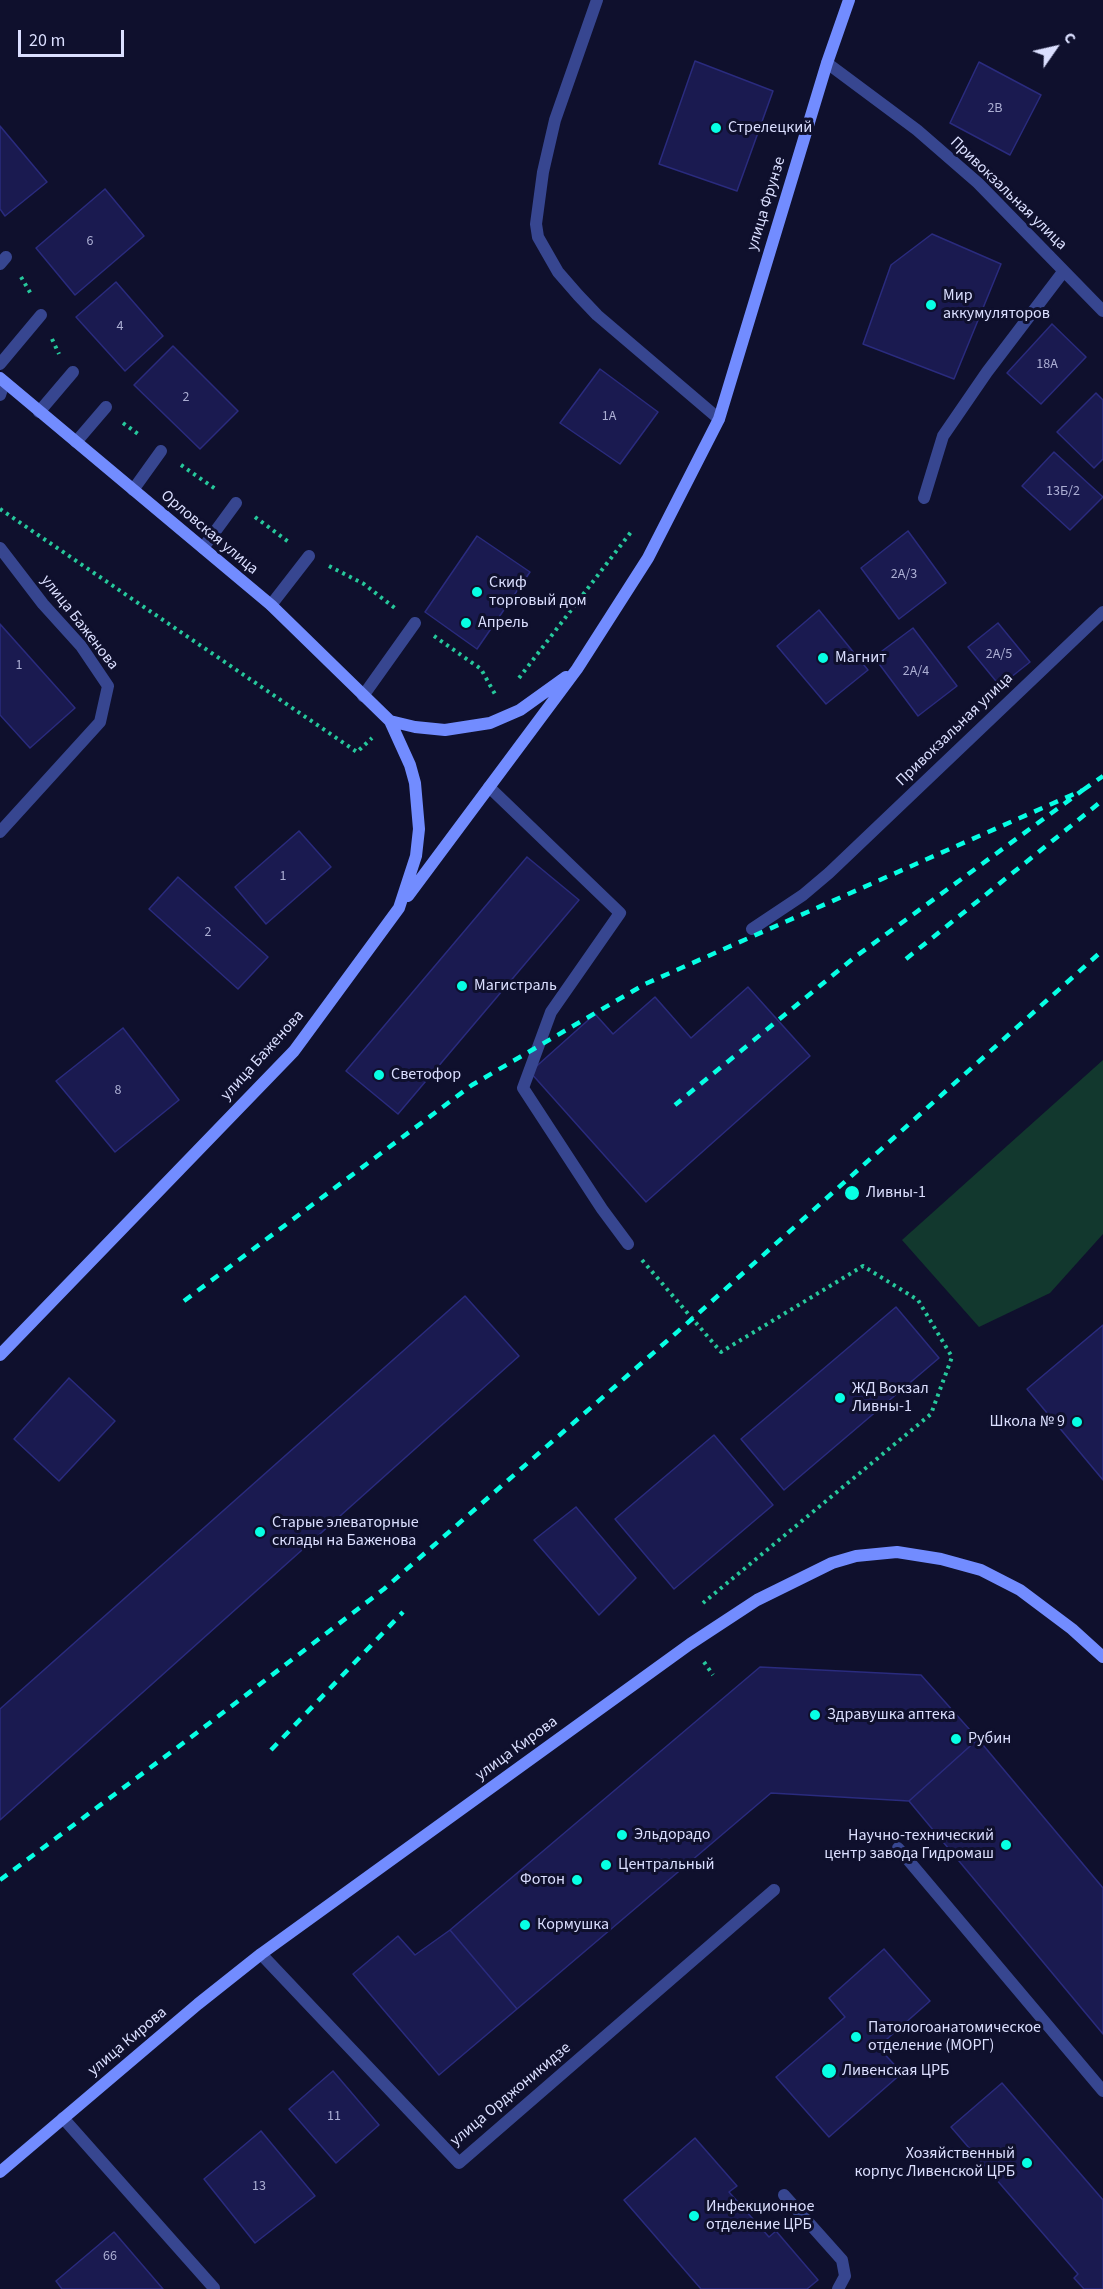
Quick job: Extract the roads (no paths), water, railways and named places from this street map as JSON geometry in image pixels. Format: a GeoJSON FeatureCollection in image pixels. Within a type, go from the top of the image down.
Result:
{"type":"FeatureCollection","features":[{"type":"Feature","properties":{"kind":"street"},"geometry":{"type":"LineString","coordinates":[[597,0],[555,120],[543,172],[536,224],[538,237],[558,272],[597,315],[719,419]]}},
{"type":"Feature","properties":{"kind":"street","name":"улица Фрунзе"},"geometry":{"type":"LineString","coordinates":[[399,908],[577,669],[648,558],[719,419],[827,63],[849,0]]}},
{"type":"Feature","properties":{"kind":"street","name":"Привокзальная улица"},"geometry":{"type":"LineString","coordinates":[[827,63],[917,130],[978,183],[1103,311]]}},
{"type":"Feature","properties":{"kind":"street"},"geometry":{"type":"LineString","coordinates":[[924,498],[944,436],[987,372],[1064,272]]}},
{"type":"Feature","properties":{"kind":"street"},"geometry":{"type":"LineString","coordinates":[[0,364],[41,315]]}},
{"type":"Feature","properties":{"kind":"street"},"geometry":{"type":"LineString","coordinates":[[39,412],[73,372]]}},
{"type":"Feature","properties":{"kind":"street"},"geometry":{"type":"LineString","coordinates":[[0,395],[2,381]]}},
{"type":"Feature","properties":{"kind":"street","name":"Орловская улица"},"geometry":{"type":"LineString","coordinates":[[2,381],[271,605],[390,721]]}},
{"type":"Feature","properties":{"kind":"street"},"geometry":{"type":"LineString","coordinates":[[76,442],[106,407]]}},
{"type":"Feature","properties":{"kind":"street"},"geometry":{"type":"LineString","coordinates":[[133,490],[161,451]]}},
{"type":"Feature","properties":{"kind":"street"},"geometry":{"type":"LineString","coordinates":[[203,548],[236,503]]}},
{"type":"Feature","properties":{"kind":"street","name":"улица Баженова"},"geometry":{"type":"LineString","coordinates":[[0,548],[43,604],[81,646],[108,686],[100,722],[0,832]]}},
{"type":"Feature","properties":{"kind":"street"},"geometry":{"type":"LineString","coordinates":[[271,605],[309,556]]}},
{"type":"Feature","properties":{"kind":"street","name":"Привокзальная улица"},"geometry":{"type":"LineString","coordinates":[[752,929],[803,895],[829,873],[1103,612]]}},
{"type":"Feature","properties":{"kind":"street"},"geometry":{"type":"LineString","coordinates":[[363,696],[415,622]]}},
{"type":"Feature","properties":{"kind":"street"},"geometry":{"type":"LineString","coordinates":[[390,721],[415,727],[446,730],[490,723],[520,710],[577,669]]}},
{"type":"Feature","properties":{"kind":"street","name":"улица Баженова"},"geometry":{"type":"LineString","coordinates":[[0,1355],[294,1051],[399,908],[416,856],[419,815],[410,765],[390,721]]}},
{"type":"Feature","properties":{"kind":"street"},"geometry":{"type":"LineString","coordinates":[[489,787],[620,913],[551,1012],[524,1088],[602,1209],[628,1244]]}},
{"type":"Feature","properties":{"kind":"street","name":"улица Кирова"},"geometry":{"type":"LineString","coordinates":[[0,2172],[198,2004],[261,1954],[690,1644],[758,1600],[832,1563],[856,1556],[897,1552],[941,1559],[981,1570],[1020,1590],[1072,1629],[1103,1657]]}},
{"type":"Feature","properties":{"kind":"street"},"geometry":{"type":"LineString","coordinates":[[898,1848],[1103,2091]]}},
{"type":"Feature","properties":{"kind":"street","name":"улица Орджоникидзе"},"geometry":{"type":"LineString","coordinates":[[261,1954],[459,2163],[774,1890]]}},
{"type":"Feature","properties":{"kind":"street"},"geometry":{"type":"LineString","coordinates":[[63,2118],[214,2288]]}},
{"type":"Feature","properties":{"kind":"street"},"geometry":{"type":"LineString","coordinates":[[784,2195],[842,2260],[845,2276],[838,2289]]}},
{"type":"Feature","properties":{"kind":"railway"},"geometry":{"type":"LineString","coordinates":[[1083,790],[1103,776]]}},
{"type":"Feature","properties":{"kind":"railway"},"geometry":{"type":"LineString","coordinates":[[184,1301],[472,1085],[645,984],[1083,790],[855,957],[675,1105]]}},
{"type":"Feature","properties":{"kind":"railway"},"geometry":{"type":"LineString","coordinates":[[906,959],[1103,800]]}},
{"type":"Feature","properties":{"kind":"railway"},"geometry":{"type":"LineString","coordinates":[[0,1880],[384,1589],[692,1319],[1103,950]]}},
{"type":"Feature","properties":{"kind":"railway"},"geometry":{"type":"LineString","coordinates":[[271,1750],[403,1612]]}},
{"type":"Feature","properties":{"kind":"place","name":"Стрелецкий"},"geometry":{"type":"Point","coordinates":[716,128]}},
{"type":"Feature","properties":{"kind":"place","name":"Мир аккумуляторов"},"geometry":{"type":"Point","coordinates":[931,305]}},
{"type":"Feature","properties":{"kind":"place","name":"Скиф торговый дом"},"geometry":{"type":"Point","coordinates":[477,592]}},
{"type":"Feature","properties":{"kind":"place","name":"Апрель"},"geometry":{"type":"Point","coordinates":[466,623]}},
{"type":"Feature","properties":{"kind":"place","name":"Магнит"},"geometry":{"type":"Point","coordinates":[823,658]}},
{"type":"Feature","properties":{"kind":"place","name":"Магистраль"},"geometry":{"type":"Point","coordinates":[462,986]}},
{"type":"Feature","properties":{"kind":"place","name":"Светофор"},"geometry":{"type":"Point","coordinates":[379,1075]}},
{"type":"Feature","properties":{"kind":"place","name":"Ливны-1"},"geometry":{"type":"Point","coordinates":[852,1193]}},
{"type":"Feature","properties":{"kind":"place","name":"ЖД Вокзал Ливны-1"},"geometry":{"type":"Point","coordinates":[840,1398]}},
{"type":"Feature","properties":{"kind":"place","name":"Школа № 9"},"geometry":{"type":"Point","coordinates":[1077,1422]}},
{"type":"Feature","properties":{"kind":"place","name":"Старые элеваторные склады на Баженова"},"geometry":{"type":"Point","coordinates":[260,1532]}},
{"type":"Feature","properties":{"kind":"place","name":"Здравушка аптека"},"geometry":{"type":"Point","coordinates":[815,1715]}},
{"type":"Feature","properties":{"kind":"place","name":"Рубин"},"geometry":{"type":"Point","coordinates":[956,1739]}},
{"type":"Feature","properties":{"kind":"place","name":"Эльдорадо"},"geometry":{"type":"Point","coordinates":[622,1835]}},
{"type":"Feature","properties":{"kind":"place","name":"Научно-технический центр завода Гидромаш"},"geometry":{"type":"Point","coordinates":[1006,1845]}},
{"type":"Feature","properties":{"kind":"place","name":"Центральный"},"geometry":{"type":"Point","coordinates":[606,1865]}},
{"type":"Feature","properties":{"kind":"place","name":"Фотон"},"geometry":{"type":"Point","coordinates":[577,1880]}},
{"type":"Feature","properties":{"kind":"place","name":"Кормушка"},"geometry":{"type":"Point","coordinates":[525,1925]}},
{"type":"Feature","properties":{"kind":"place","name":"Патологоанатомическое отделение (МОРГ)"},"geometry":{"type":"Point","coordinates":[856,2037]}},
{"type":"Feature","properties":{"kind":"place","name":"Ливенская ЦРБ"},"geometry":{"type":"Point","coordinates":[829,2071]}},
{"type":"Feature","properties":{"kind":"place","name":"Хозяйственный корпус Ливенской ЦРБ"},"geometry":{"type":"Point","coordinates":[1027,2163]}},
{"type":"Feature","properties":{"kind":"place","name":"Инфекционное отделение ЦРБ"},"geometry":{"type":"Point","coordinates":[694,2216]}}]}
